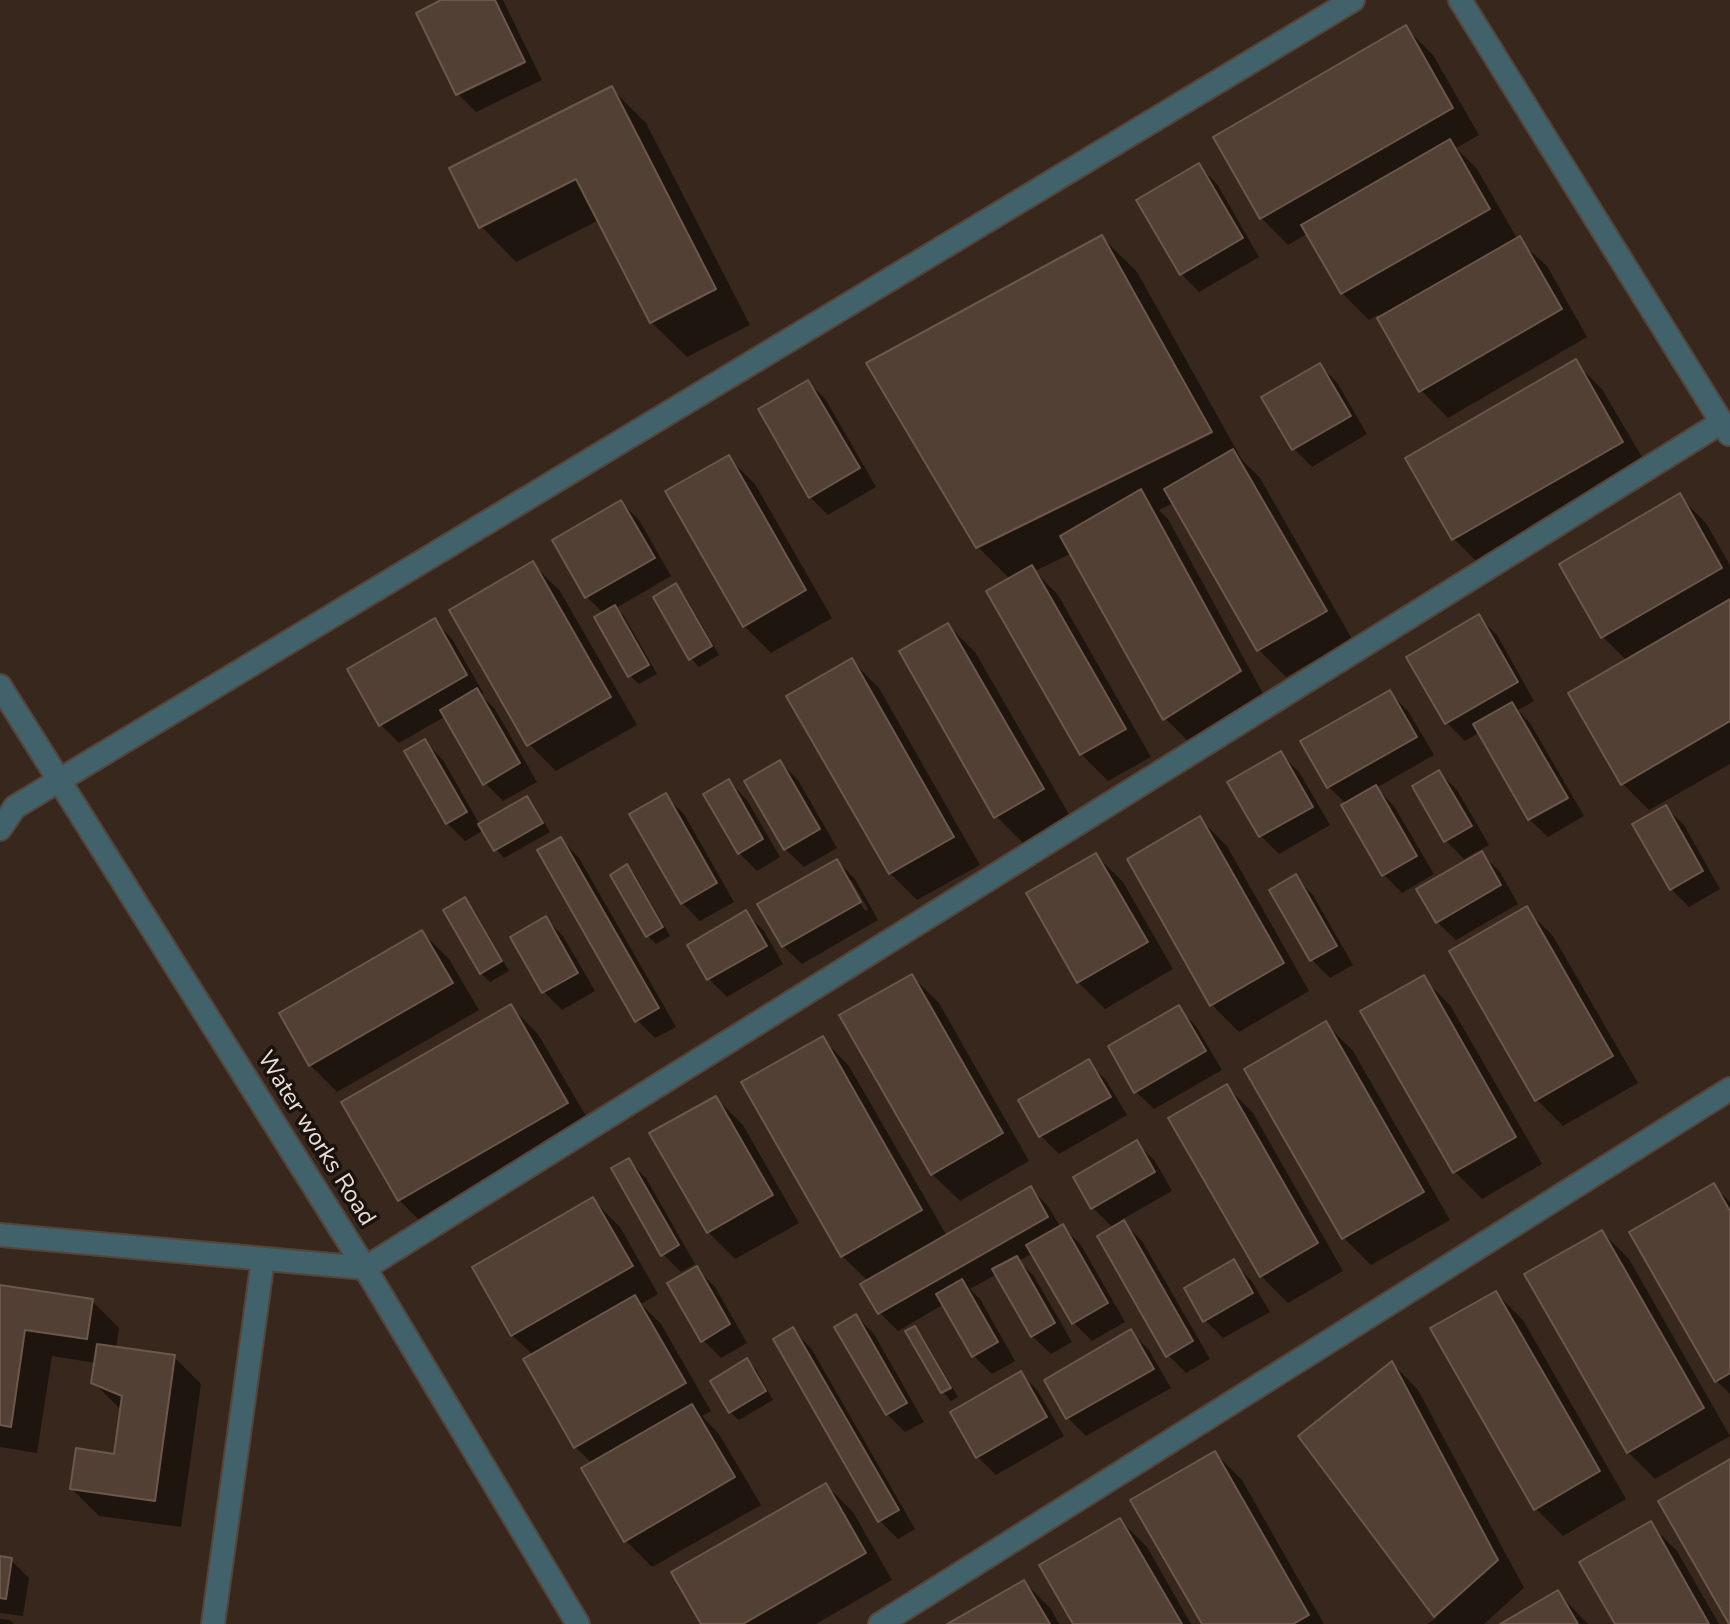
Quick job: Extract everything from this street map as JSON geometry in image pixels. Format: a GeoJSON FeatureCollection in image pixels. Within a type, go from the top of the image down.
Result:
{"type":"FeatureCollection","features":[{"type":"Feature","properties":{"kind":"street"},"geometry":{"type":"LineString","coordinates":[[0,829],[15,807],[1353,0]]}},
{"type":"Feature","properties":{"kind":"street"},"geometry":{"type":"LineString","coordinates":[[0,1235],[365,1268],[1726,429],[1460,0]]}},
{"type":"Feature","properties":{"kind":"street","name":"Water works Road"},"geometry":{"type":"LineString","coordinates":[[0,686],[365,1268],[578,1624]]}},
{"type":"Feature","properties":{"kind":"street"},"geometry":{"type":"LineString","coordinates":[[880,1624],[1730,1089]]}},
{"type":"Feature","properties":{"kind":"street"},"geometry":{"type":"LineString","coordinates":[[213,1624],[263,1259]]}},
{"type":"Feature","properties":{"kind":"building"},"geometry":{"type":"Polygon","coordinates":[[[441,0],[495,0],[525,62],[456,95],[416,13],[441,0]]]}},
{"type":"Feature","properties":{"kind":"building"},"geometry":{"type":"Polygon","coordinates":[[[1406,25],[1453,108],[1260,219],[1213,137],[1406,25]]]}},
{"type":"Feature","properties":{"kind":"building"},"geometry":{"type":"Polygon","coordinates":[[[612,86],[716,289],[650,323],[576,179],[479,228],[449,168],[612,86]]]}},
{"type":"Feature","properties":{"kind":"building"},"geometry":{"type":"Polygon","coordinates":[[[1450,139],[1490,209],[1341,294],[1301,225],[1450,139]]]}},
{"type":"Feature","properties":{"kind":"building"},"geometry":{"type":"Polygon","coordinates":[[[1199,163],[1243,238],[1180,275],[1136,200],[1199,163]]]}},
{"type":"Feature","properties":{"kind":"building"},"geometry":{"type":"Polygon","coordinates":[[[1102,235],[1212,432],[976,548],[866,363],[1102,235]]]}},
{"type":"Feature","properties":{"kind":"building"},"geometry":{"type":"Polygon","coordinates":[[[1520,236],[1562,309],[1419,392],[1377,318],[1520,236]]]}},
{"type":"Feature","properties":{"kind":"building"},"geometry":{"type":"Polygon","coordinates":[[[1576,359],[1623,442],[1452,540],[1405,458],[1576,359]]]}},
{"type":"Feature","properties":{"kind":"building"},"geometry":{"type":"Polygon","coordinates":[[[1320,363],[1351,416],[1292,450],[1261,397],[1320,363]]]}},
{"type":"Feature","properties":{"kind":"building"},"geometry":{"type":"Polygon","coordinates":[[[808,380],[860,468],[809,498],[758,409],[808,380]]]}},
{"type":"Feature","properties":{"kind":"building"},"geometry":{"type":"Polygon","coordinates":[[[1233,449],[1327,611],[1257,651],[1164,489],[1233,449]]]}},
{"type":"Feature","properties":{"kind":"building"},"geometry":{"type":"Polygon","coordinates":[[[729,455],[806,590],[743,627],[665,491],[729,455]]]}},
{"type":"Feature","properties":{"kind":"building"},"geometry":{"type":"Polygon","coordinates":[[[1141,489],[1241,671],[1163,720],[1060,536],[1141,489]]]}},
{"type":"Feature","properties":{"kind":"building"},"geometry":{"type":"Polygon","coordinates":[[[1680,493],[1722,568],[1601,638],[1559,564],[1680,493]]]}},
{"type":"Feature","properties":{"kind":"building"},"geometry":{"type":"Polygon","coordinates":[[[621,500],[655,558],[585,598],[552,540],[621,500]]]}},
{"type":"Feature","properties":{"kind":"building"},"geometry":{"type":"Polygon","coordinates":[[[533,561],[611,697],[527,746],[449,610],[533,561]]]}},
{"type":"Feature","properties":{"kind":"building"},"geometry":{"type":"Polygon","coordinates":[[[1032,565],[1126,729],[1080,755],[986,591],[1032,565]]]}},
{"type":"Feature","properties":{"kind":"building"},"geometry":{"type":"Polygon","coordinates":[[[676,583],[712,646],[689,660],[653,597],[676,583]]]}},
{"type":"Feature","properties":{"kind":"building"},"geometry":{"type":"Polygon","coordinates":[[[1730,599],[1730,721],[1621,785],[1568,693],[1730,599]]]}},
{"type":"Feature","properties":{"kind":"building"},"geometry":{"type":"Polygon","coordinates":[[[615,605],[649,665],[628,677],[594,617],[615,605]]]}},
{"type":"Feature","properties":{"kind":"building"},"geometry":{"type":"Polygon","coordinates":[[[1479,614],[1518,682],[1445,724],[1406,657],[1479,614]]]}},
{"type":"Feature","properties":{"kind":"building"},"geometry":{"type":"Polygon","coordinates":[[[435,618],[467,675],[379,726],[347,669],[435,618]]]}},
{"type":"Feature","properties":{"kind":"building"},"geometry":{"type":"Polygon","coordinates":[[[948,623],[1044,789],[994,818],[899,651],[948,623]]]}},
{"type":"Feature","properties":{"kind":"building"},"geometry":{"type":"Polygon","coordinates":[[[852,658],[954,837],[889,874],[786,696],[852,658]]]}},
{"type":"Feature","properties":{"kind":"building"},"geometry":{"type":"Polygon","coordinates":[[[477,688],[520,763],[483,785],[440,710],[477,688]]]}},
{"type":"Feature","properties":{"kind":"building"},"geometry":{"type":"Polygon","coordinates":[[[1390,690],[1417,737],[1327,788],[1300,741],[1390,690]]]}},
{"type":"Feature","properties":{"kind":"building"},"geometry":{"type":"Polygon","coordinates":[[[1512,702],[1568,798],[1528,820],[1473,724],[1512,702]]]}},
{"type":"Feature","properties":{"kind":"building"},"geometry":{"type":"Polygon","coordinates":[[[425,739],[467,812],[446,824],[404,751],[425,739]]]}},
{"type":"Feature","properties":{"kind":"building"},"geometry":{"type":"Polygon","coordinates":[[[1281,751],[1313,807],[1259,837],[1227,782],[1281,751]]]}},
{"type":"Feature","properties":{"kind":"building"},"geometry":{"type":"Polygon","coordinates":[[[780,760],[820,829],[784,850],[744,781],[780,760]]]}},
{"type":"Feature","properties":{"kind":"building"},"geometry":{"type":"Polygon","coordinates":[[[1439,770],[1472,826],[1444,842],[1412,786],[1439,770]]]}},
{"type":"Feature","properties":{"kind":"building"},"geometry":{"type":"Polygon","coordinates":[[[729,779],[763,839],[738,854],[703,794],[729,779]]]}},
{"type":"Feature","properties":{"kind":"building"},"geometry":{"type":"Polygon","coordinates":[[[1376,785],[1417,856],[1382,876],[1341,805],[1376,785]]]}},
{"type":"Feature","properties":{"kind":"building"},"geometry":{"type":"Polygon","coordinates":[[[666,793],[717,883],[681,904],[629,814],[666,793]]]}},
{"type":"Feature","properties":{"kind":"building"},"geometry":{"type":"Polygon","coordinates":[[[527,796],[543,823],[494,851],[478,824],[527,796]]]}},
{"type":"Feature","properties":{"kind":"building"},"geometry":{"type":"Polygon","coordinates":[[[1666,805],[1703,871],[1670,890],[1632,824],[1666,805]]]}},
{"type":"Feature","properties":{"kind":"building"},"geometry":{"type":"Polygon","coordinates":[[[1200,816],[1284,963],[1210,1006],[1127,859],[1200,816]]]}},
{"type":"Feature","properties":{"kind":"building"},"geometry":{"type":"Polygon","coordinates":[[[561,837],[659,1008],[635,1022],[537,850],[561,837]]]}},
{"type":"Feature","properties":{"kind":"building"},"geometry":{"type":"Polygon","coordinates":[[[1482,851],[1501,885],[1436,923],[1416,889],[1482,851]]]}},
{"type":"Feature","properties":{"kind":"building"},"geometry":{"type":"Polygon","coordinates":[[[1096,853],[1148,942],[1077,983],[1026,893],[1096,853]]]}},
{"type":"Feature","properties":{"kind":"building"},"geometry":{"type":"Polygon","coordinates":[[[837,859],[861,902],[782,947],[757,904],[837,859]]]}},
{"type":"Feature","properties":{"kind":"building"},"geometry":{"type":"Polygon","coordinates":[[[627,864],[663,927],[646,937],[610,875],[627,864]]]}},
{"type":"Feature","properties":{"kind":"building"},"geometry":{"type":"Polygon","coordinates":[[[1296,874],[1337,946],[1310,961],[1269,890],[1296,874]]]}},
{"type":"Feature","properties":{"kind":"building"},"geometry":{"type":"Polygon","coordinates":[[[465,897],[502,961],[480,974],[443,910],[465,897]]]}},
{"type":"Feature","properties":{"kind":"building"},"geometry":{"type":"Polygon","coordinates":[[[1527,906],[1613,1056],[1535,1101],[1449,951],[1527,906]]]}},
{"type":"Feature","properties":{"kind":"building"},"geometry":{"type":"Polygon","coordinates":[[[746,910],[767,946],[707,980],[687,945],[746,910]]]}},
{"type":"Feature","properties":{"kind":"building"},"geometry":{"type":"Polygon","coordinates":[[[546,916],[578,973],[542,993],[510,937],[546,916]]]}},
{"type":"Feature","properties":{"kind":"building"},"geometry":{"type":"Polygon","coordinates":[[[422,930],[453,983],[309,1066],[279,1013],[422,930]]]}},
{"type":"Feature","properties":{"kind":"building"},"geometry":{"type":"Polygon","coordinates":[[[912,974],[1003,1133],[931,1175],[839,1015],[912,974]]]}},
{"type":"Feature","properties":{"kind":"building"},"geometry":{"type":"Polygon","coordinates":[[[1424,975],[1516,1137],[1453,1173],[1360,1011],[1424,975]]]}},
{"type":"Feature","properties":{"kind":"building"},"geometry":{"type":"Polygon","coordinates":[[[511,1004],[568,1103],[398,1201],[341,1102],[511,1004]]]}},
{"type":"Feature","properties":{"kind":"building"},"geometry":{"type":"Polygon","coordinates":[[[1179,1005],[1206,1051],[1134,1093],[1108,1046],[1179,1005]]]}},
{"type":"Feature","properties":{"kind":"building"},"geometry":{"type":"Polygon","coordinates":[[[1326,1021],[1424,1192],[1342,1239],[1244,1069],[1326,1021]]]}},
{"type":"Feature","properties":{"kind":"building"},"geometry":{"type":"Polygon","coordinates":[[[823,1036],[922,1210],[841,1257],[741,1082],[823,1036]]]}},
{"type":"Feature","properties":{"kind":"building"},"geometry":{"type":"Polygon","coordinates":[[[1089,1059],[1111,1097],[1039,1137],[1018,1100],[1089,1059]]]}},
{"type":"Feature","properties":{"kind":"building"},"geometry":{"type":"Polygon","coordinates":[[[1227,1084],[1318,1243],[1260,1277],[1168,1118],[1227,1084]]]}},
{"type":"Feature","properties":{"kind":"building"},"geometry":{"type":"Polygon","coordinates":[[[716,1096],[773,1195],[707,1233],[649,1133],[716,1096]]]}},
{"type":"Feature","properties":{"kind":"building"},"geometry":{"type":"Polygon","coordinates":[[[1137,1140],[1155,1172],[1091,1209],[1073,1177],[1137,1140]]]}},
{"type":"Feature","properties":{"kind":"building"},"geometry":{"type":"Polygon","coordinates":[[[629,1158],[679,1245],[661,1256],[611,1168],[629,1158]]]}},
{"type":"Feature","properties":{"kind":"building"},"geometry":{"type":"Polygon","coordinates":[[[1714,1183],[1730,1211],[1730,1373],[1715,1382],[1629,1232],[1714,1183]]]}},
{"type":"Feature","properties":{"kind":"building"},"geometry":{"type":"Polygon","coordinates":[[[1031,1186],[1048,1217],[878,1314],[860,1284],[1031,1186]]]}},
{"type":"Feature","properties":{"kind":"building"},"geometry":{"type":"Polygon","coordinates":[[[593,1197],[633,1266],[511,1336],[472,1267],[593,1197]]]}},
{"type":"Feature","properties":{"kind":"building"},"geometry":{"type":"Polygon","coordinates":[[[1124,1220],[1193,1341],[1166,1357],[1097,1236],[1124,1220]]]}},
{"type":"Feature","properties":{"kind":"building"},"geometry":{"type":"Polygon","coordinates":[[[1063,1224],[1108,1303],[1072,1324],[1026,1245],[1063,1224]]]}},
{"type":"Feature","properties":{"kind":"building"},"geometry":{"type":"Polygon","coordinates":[[[1602,1230],[1704,1408],[1627,1453],[1524,1274],[1602,1230]]]}},
{"type":"Feature","properties":{"kind":"building"},"geometry":{"type":"Polygon","coordinates":[[[1017,1256],[1055,1323],[1031,1337],[992,1269],[1017,1256]]]}},
{"type":"Feature","properties":{"kind":"building"},"geometry":{"type":"Polygon","coordinates":[[[1234,1259],[1253,1293],[1203,1322],[1184,1288],[1234,1259]]]}},
{"type":"Feature","properties":{"kind":"building"},"geometry":{"type":"Polygon","coordinates":[[[697,1266],[730,1324],[701,1342],[667,1283],[697,1266]]]}},
{"type":"Feature","properties":{"kind":"building"},"geometry":{"type":"Polygon","coordinates":[[[962,1279],[998,1342],[972,1357],[936,1294],[962,1279]]]}},
{"type":"Feature","properties":{"kind":"building"},"geometry":{"type":"Polygon","coordinates":[[[0,1285],[93,1299],[87,1339],[25,1330],[11,1427],[0,1425],[0,1285]]]}},
{"type":"Feature","properties":{"kind":"building"},"geometry":{"type":"Polygon","coordinates":[[[1496,1291],[1600,1471],[1534,1510],[1430,1328],[1496,1291]]]}},
{"type":"Feature","properties":{"kind":"building"},"geometry":{"type":"Polygon","coordinates":[[[635,1295],[686,1383],[574,1448],[523,1359],[635,1295]]]}},
{"type":"Feature","properties":{"kind":"building"},"geometry":{"type":"Polygon","coordinates":[[[856,1314],[907,1403],[886,1415],[834,1327],[856,1314]]]}},
{"type":"Feature","properties":{"kind":"building"},"geometry":{"type":"Polygon","coordinates":[[[915,1326],[951,1388],[941,1393],[905,1331],[915,1326]]]}},
{"type":"Feature","properties":{"kind":"building"},"geometry":{"type":"Polygon","coordinates":[[[793,1327],[899,1510],[878,1522],[773,1339],[793,1327]]]}},
{"type":"Feature","properties":{"kind":"building"},"geometry":{"type":"Polygon","coordinates":[[[1131,1329],[1154,1369],[1066,1419],[1044,1380],[1131,1329]]]}},
{"type":"Feature","properties":{"kind":"building"},"geometry":{"type":"Polygon","coordinates":[[[97,1344],[175,1355],[155,1501],[70,1489],[76,1448],[114,1454],[122,1396],[91,1383],[97,1344]]]}},
{"type":"Feature","properties":{"kind":"building"},"geometry":{"type":"Polygon","coordinates":[[[747,1358],[766,1391],[729,1413],[710,1381],[747,1358]]]}},
{"type":"Feature","properties":{"kind":"building"},"geometry":{"type":"Polygon","coordinates":[[[1392,1361],[1498,1560],[1434,1617],[1298,1436],[1392,1361]]]}},
{"type":"Feature","properties":{"kind":"building"},"geometry":{"type":"Polygon","coordinates":[[[1021,1371],[1047,1417],[976,1458],[950,1412],[1021,1371]]]}},
{"type":"Feature","properties":{"kind":"building"},"geometry":{"type":"Polygon","coordinates":[[[692,1404],[735,1477],[624,1542],[581,1468],[692,1404]]]}},
{"type":"Feature","properties":{"kind":"building"},"geometry":{"type":"Polygon","coordinates":[[[1215,1451],[1309,1615],[1293,1624],[1202,1624],[1130,1500],[1215,1451]]]}},
{"type":"Feature","properties":{"kind":"building"},"geometry":{"type":"Polygon","coordinates":[[[1730,1459],[1730,1624],[1729,1624],[1658,1501],[1730,1459]]]}},
{"type":"Feature","properties":{"kind":"building"},"geometry":{"type":"Polygon","coordinates":[[[826,1483],[866,1553],[743,1624],[701,1624],[671,1572],[826,1483]]]}},
{"type":"Feature","properties":{"kind":"building"},"geometry":{"type":"Polygon","coordinates":[[[1120,1518],[1182,1624],[1073,1624],[1039,1565],[1120,1518]]]}},
{"type":"Feature","properties":{"kind":"building"},"geometry":{"type":"Polygon","coordinates":[[[1651,1521],[1709,1624],[1615,1624],[1579,1562],[1651,1521]]]}},
{"type":"Feature","properties":{"kind":"building"},"geometry":{"type":"Polygon","coordinates":[[[0,1556],[12,1558],[6,1599],[0,1598],[0,1556]]]}},
{"type":"Feature","properties":{"kind":"building"},"geometry":{"type":"Polygon","coordinates":[[[1024,1580],[1050,1624],[947,1624],[1024,1580]]]}},
{"type":"Feature","properties":{"kind":"building"},"geometry":{"type":"Polygon","coordinates":[[[1558,1590],[1578,1624],[1500,1624],[1558,1590]]]}}]}
